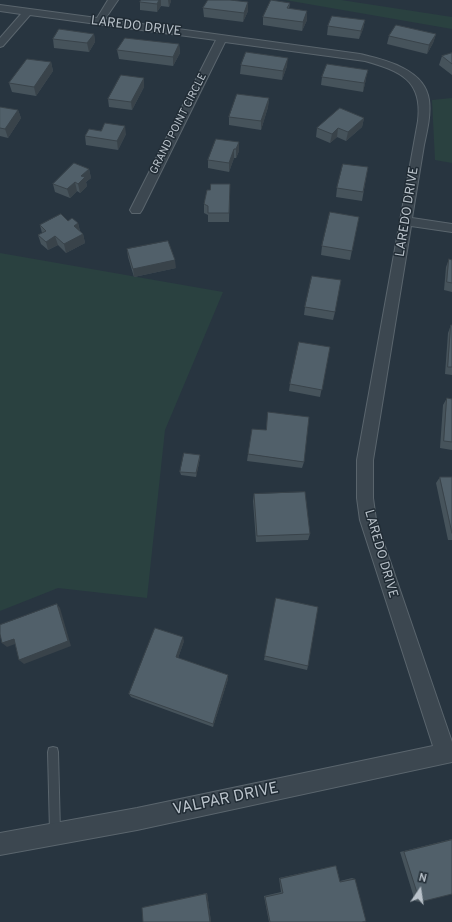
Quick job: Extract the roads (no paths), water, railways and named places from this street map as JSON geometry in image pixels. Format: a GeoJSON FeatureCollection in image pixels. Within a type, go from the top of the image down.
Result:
{"type":"FeatureCollection","features":[{"type":"Feature","properties":{"kind":"street"},"geometry":{"type":"LineString","coordinates":[[99,22],[113,0]]}},
{"type":"Feature","properties":{"kind":"street","name":"LAREDO DRIVE"},"geometry":{"type":"LineString","coordinates":[[0,8],[360,57],[381,62],[407,75],[415,83],[423,95],[424,108],[365,460],[365,498],[373,534],[448,753]]}},
{"type":"Feature","properties":{"kind":"street"},"geometry":{"type":"LineString","coordinates":[[0,44],[27,12]]}},
{"type":"Feature","properties":{"kind":"street","name":"GRAND POINT CIRCLE"},"geometry":{"type":"LineString","coordinates":[[136,210],[222,38]]}},
{"type":"Feature","properties":{"kind":"street"},"geometry":{"type":"LineString","coordinates":[[406,221],[452,228]]}},
{"type":"Feature","properties":{"kind":"street","name":"VALPAR DRIVE"},"geometry":{"type":"LineString","coordinates":[[0,844],[137,819],[448,753]]}},
{"type":"Feature","properties":{"kind":"lane"},"geometry":{"type":"LineString","coordinates":[[53,752],[55,833]]}}]}
